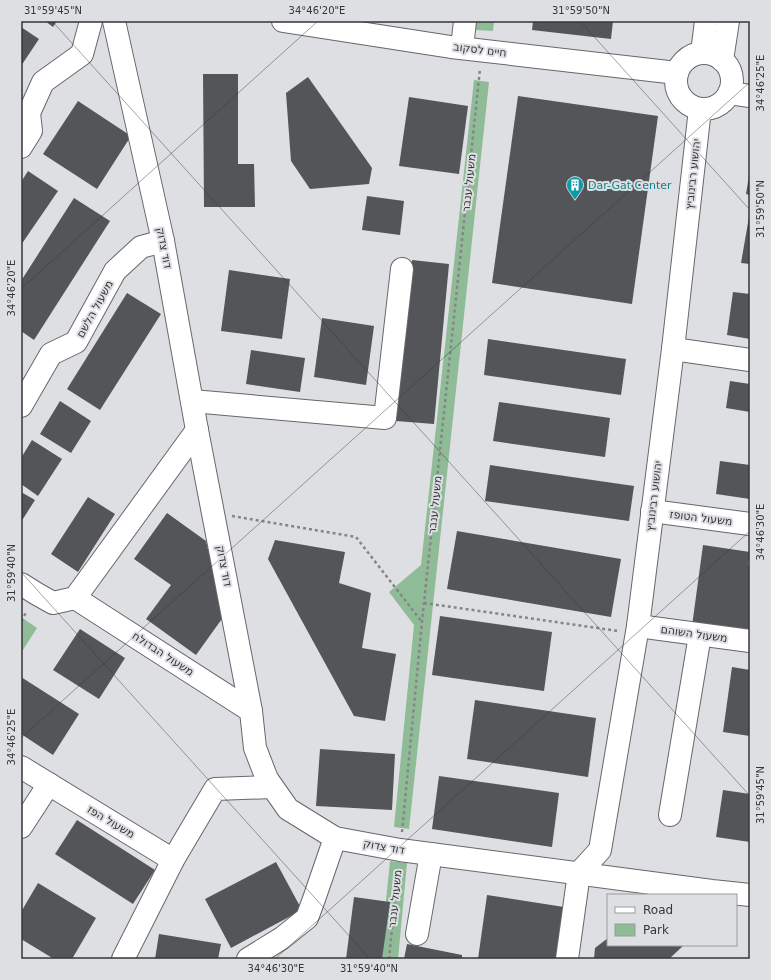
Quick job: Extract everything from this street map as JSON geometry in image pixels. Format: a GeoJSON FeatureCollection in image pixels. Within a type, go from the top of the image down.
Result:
{"type":"FeatureCollection","features":[{"type":"Feature","properties":{"kind":"street"},"geometry":{"type":"LineString","coordinates":[[21,146],[31,131],[29,113],[44,82],[82,54],[91,21]]}},
{"type":"Feature","properties":{"kind":"street","name":"דוד צדוק"},"geometry":{"type":"LineString","coordinates":[[114,21],[163,241],[197,430],[251,711],[255,748],[267,779],[288,809],[335,838],[400,850],[712,891],[750,894]]}},
{"type":"Feature","properties":{"kind":"street","name":"חיים לסקוב"},"geometry":{"type":"LineString","coordinates":[[284,21],[472,50],[677,73]]}},
{"type":"Feature","properties":{"kind":"street"},"geometry":{"type":"LineString","coordinates":[[465,21],[472,50]]}},
{"type":"Feature","properties":{"kind":"street"},"geometry":{"type":"LineString","coordinates":[[702,53],[706,21]]}},
{"type":"Feature","properties":{"kind":"street"},"geometry":{"type":"LineString","coordinates":[[728,21],[737,82],[724,101],[709,109],[700,109],[691,106],[683,100],[678,92],[676,83],[677,73],[680,66],[686,59],[693,55],[702,53],[709,53],[716,56],[737,82]]}},
{"type":"Feature","properties":{"kind":"street","name":"יהושוע רבינוביץ"},"geometry":{"type":"LineString","coordinates":[[579,873],[600,850],[637,630],[673,349],[700,109]]}},
{"type":"Feature","properties":{"kind":"street","name":"משעול הלשם"},"geometry":{"type":"LineString","coordinates":[[21,406],[51,354],[76,342],[115,271],[141,247],[163,241]]}},
{"type":"Feature","properties":{"kind":"street"},"geometry":{"type":"LineString","coordinates":[[192,401],[385,418],[402,269]]}},
{"type":"Feature","properties":{"kind":"street"},"geometry":{"type":"LineString","coordinates":[[673,349],[750,360]]}},
{"type":"Feature","properties":{"kind":"street"},"geometry":{"type":"LineString","coordinates":[[21,584],[53,603],[75,598],[197,430]]}},
{"type":"Feature","properties":{"kind":"street","name":"משעול הטופז"},"geometry":{"type":"LineString","coordinates":[[652,511],[750,524]]}},
{"type":"Feature","properties":{"kind":"street","name":"משעול הבדולח"},"geometry":{"type":"LineString","coordinates":[[75,598],[251,711]]}},
{"type":"Feature","properties":{"kind":"street","name":"משעול השוהם"},"geometry":{"type":"LineString","coordinates":[[637,630],[750,641]]}},
{"type":"Feature","properties":{"kind":"street"},"geometry":{"type":"LineString","coordinates":[[670,815],[700,635]]}},
{"type":"Feature","properties":{"kind":"street","name":"משעול הפז"},"geometry":{"type":"LineString","coordinates":[[21,767],[173,860]]}},
{"type":"Feature","properties":{"kind":"street"},"geometry":{"type":"LineString","coordinates":[[21,827],[49,784]]}},
{"type":"Feature","properties":{"kind":"street"},"geometry":{"type":"LineString","coordinates":[[123,959],[173,860],[215,789],[272,787]]}},
{"type":"Feature","properties":{"kind":"street"},"geometry":{"type":"LineString","coordinates":[[248,959],[282,938],[307,918],[335,838]]}},
{"type":"Feature","properties":{"kind":"street"},"geometry":{"type":"LineString","coordinates":[[417,934],[431,854]]}},
{"type":"Feature","properties":{"kind":"street"},"geometry":{"type":"LineString","coordinates":[[567,959],[579,873]]}},
{"type":"Feature","properties":{"kind":"path","name":"משעול ענבר"},"geometry":{"type":"LineString","coordinates":[[389,959],[424,603],[472,50]]}},
{"type":"Feature","properties":{"kind":"path"},"geometry":{"type":"LineString","coordinates":[[214,513],[356,537],[422,622]]}},
{"type":"Feature","properties":{"kind":"path"},"geometry":{"type":"LineString","coordinates":[[424,603],[637,630]]}},
{"type":"Feature","properties":{"kind":"green space"},"geometry":{"type":"Polygon","coordinates":[[[476,21],[494,21],[493,31],[475,30],[476,21]]]}},
{"type":"Feature","properties":{"kind":"green space"},"geometry":{"type":"Polygon","coordinates":[[[474,80],[489,82],[409,829],[394,827],[414,625],[389,592],[421,565],[474,80]]]}},
{"type":"Feature","properties":{"kind":"green space"},"geometry":{"type":"Polygon","coordinates":[[[21,617],[37,628],[21,653],[21,617]]]}},
{"type":"Feature","properties":{"kind":"green space"},"geometry":{"type":"Polygon","coordinates":[[[390,861],[407,863],[398,959],[380,959],[390,861]]]}},
{"type":"Feature","properties":{"kind":"building"},"geometry":{"type":"Polygon","coordinates":[[[45,21],[57,21],[53,27],[45,21]]]}},
{"type":"Feature","properties":{"kind":"building"},"geometry":{"type":"Polygon","coordinates":[[[533,21],[613,21],[611,39],[532,30],[533,21]]]}},
{"type":"Feature","properties":{"kind":"building"},"geometry":{"type":"Polygon","coordinates":[[[21,27],[39,39],[21,66],[21,27]]]}},
{"type":"Feature","properties":{"kind":"building"},"geometry":{"type":"Polygon","coordinates":[[[203,74],[238,74],[238,164],[254,164],[255,207],[204,207],[203,74]]]}},
{"type":"Feature","properties":{"kind":"building"},"geometry":{"type":"Polygon","coordinates":[[[308,77],[372,168],[369,184],[310,189],[291,161],[286,93],[308,77]]]}},
{"type":"Feature","properties":{"kind":"building","name":"Dar-Gat Center"},"geometry":{"type":"Polygon","coordinates":[[[518,96],[658,116],[632,304],[492,283],[518,96]]]}},
{"type":"Feature","properties":{"kind":"building"},"geometry":{"type":"Polygon","coordinates":[[[409,97],[468,106],[459,174],[399,166],[409,97]]]}},
{"type":"Feature","properties":{"kind":"building"},"geometry":{"type":"Polygon","coordinates":[[[78,101],[131,136],[97,189],[43,154],[78,101]]]}},
{"type":"Feature","properties":{"kind":"building"},"geometry":{"type":"Polygon","coordinates":[[[28,171],[58,191],[21,245],[21,182],[28,171]]]}},
{"type":"Feature","properties":{"kind":"building"},"geometry":{"type":"Polygon","coordinates":[[[750,176],[750,195],[746,194],[750,176]]]}},
{"type":"Feature","properties":{"kind":"building"},"geometry":{"type":"Polygon","coordinates":[[[367,196],[404,201],[400,235],[362,230],[367,196]]]}},
{"type":"Feature","properties":{"kind":"building"},"geometry":{"type":"Polygon","coordinates":[[[74,198],[110,221],[34,340],[21,331],[21,281],[74,198]]]}},
{"type":"Feature","properties":{"kind":"building"},"geometry":{"type":"Polygon","coordinates":[[[750,217],[750,264],[741,263],[750,217]]]}},
{"type":"Feature","properties":{"kind":"building"},"geometry":{"type":"Polygon","coordinates":[[[412,260],[449,264],[434,424],[396,421],[412,260]]]}},
{"type":"Feature","properties":{"kind":"building"},"geometry":{"type":"Polygon","coordinates":[[[229,270],[290,279],[282,339],[221,331],[229,270]]]}},
{"type":"Feature","properties":{"kind":"building"},"geometry":{"type":"Polygon","coordinates":[[[733,292],[750,294],[750,339],[727,335],[733,292]]]}},
{"type":"Feature","properties":{"kind":"building"},"geometry":{"type":"Polygon","coordinates":[[[127,293],[161,314],[100,410],[67,389],[127,293]]]}},
{"type":"Feature","properties":{"kind":"building"},"geometry":{"type":"Polygon","coordinates":[[[322,318],[374,326],[366,385],[314,377],[322,318]]]}},
{"type":"Feature","properties":{"kind":"building"},"geometry":{"type":"Polygon","coordinates":[[[488,339],[626,359],[621,395],[484,375],[488,339]]]}},
{"type":"Feature","properties":{"kind":"building"},"geometry":{"type":"Polygon","coordinates":[[[251,350],[305,358],[300,392],[246,384],[251,350]]]}},
{"type":"Feature","properties":{"kind":"building"},"geometry":{"type":"Polygon","coordinates":[[[730,381],[750,384],[750,412],[726,408],[730,381]]]}},
{"type":"Feature","properties":{"kind":"building"},"geometry":{"type":"Polygon","coordinates":[[[60,401],[91,421],[71,453],[40,434],[60,401]]]}},
{"type":"Feature","properties":{"kind":"building"},"geometry":{"type":"Polygon","coordinates":[[[499,402],[610,418],[605,457],[493,441],[499,402]]]}},
{"type":"Feature","properties":{"kind":"building"},"geometry":{"type":"Polygon","coordinates":[[[32,440],[62,459],[38,496],[21,484],[21,458],[32,440]]]}},
{"type":"Feature","properties":{"kind":"building"},"geometry":{"type":"Polygon","coordinates":[[[720,461],[750,465],[750,499],[716,494],[720,461]]]}},
{"type":"Feature","properties":{"kind":"building"},"geometry":{"type":"Polygon","coordinates":[[[490,465],[634,486],[629,521],[485,501],[490,465]]]}},
{"type":"Feature","properties":{"kind":"building"},"geometry":{"type":"Polygon","coordinates":[[[21,492],[35,500],[21,522],[21,492]]]}},
{"type":"Feature","properties":{"kind":"building"},"geometry":{"type":"Polygon","coordinates":[[[88,497],[115,514],[78,572],[51,554],[88,497]]]}},
{"type":"Feature","properties":{"kind":"building"},"geometry":{"type":"Polygon","coordinates":[[[167,513],[206,541],[224,616],[196,655],[146,619],[171,585],[134,559],[167,513]]]}},
{"type":"Feature","properties":{"kind":"building"},"geometry":{"type":"Polygon","coordinates":[[[457,531],[621,559],[611,617],[447,589],[457,531]]]}},
{"type":"Feature","properties":{"kind":"building"},"geometry":{"type":"Polygon","coordinates":[[[275,540],[345,552],[339,583],[371,593],[362,648],[396,654],[385,721],[354,716],[268,559],[275,540]]]}},
{"type":"Feature","properties":{"kind":"building"},"geometry":{"type":"Polygon","coordinates":[[[703,545],[750,552],[748,565],[750,566],[750,634],[692,626],[703,545]]]}},
{"type":"Feature","properties":{"kind":"building"},"geometry":{"type":"Polygon","coordinates":[[[440,616],[552,632],[544,691],[432,675],[440,616]]]}},
{"type":"Feature","properties":{"kind":"building"},"geometry":{"type":"Polygon","coordinates":[[[80,629],[125,658],[99,699],[53,670],[80,629]]]}},
{"type":"Feature","properties":{"kind":"building"},"geometry":{"type":"Polygon","coordinates":[[[732,667],[750,670],[750,736],[723,732],[732,667]]]}},
{"type":"Feature","properties":{"kind":"building"},"geometry":{"type":"Polygon","coordinates":[[[21,677],[79,714],[53,755],[21,734],[21,677]]]}},
{"type":"Feature","properties":{"kind":"building"},"geometry":{"type":"Polygon","coordinates":[[[475,700],[596,718],[588,777],[467,759],[475,700]]]}},
{"type":"Feature","properties":{"kind":"building"},"geometry":{"type":"Polygon","coordinates":[[[320,749],[395,754],[392,810],[316,806],[320,749]]]}},
{"type":"Feature","properties":{"kind":"building"},"geometry":{"type":"Polygon","coordinates":[[[439,776],[559,793],[552,847],[432,829],[439,776]]]}},
{"type":"Feature","properties":{"kind":"building"},"geometry":{"type":"Polygon","coordinates":[[[723,790],[750,794],[750,842],[716,837],[723,790]]]}},
{"type":"Feature","properties":{"kind":"building"},"geometry":{"type":"Polygon","coordinates":[[[77,820],[155,870],[133,904],[55,854],[77,820]]]}},
{"type":"Feature","properties":{"kind":"building"},"geometry":{"type":"Polygon","coordinates":[[[276,862],[302,910],[231,948],[205,899],[276,862]]]}},
{"type":"Feature","properties":{"kind":"building"},"geometry":{"type":"Polygon","coordinates":[[[38,883],[96,918],[72,959],[54,959],[21,939],[21,912],[38,883]]]}},
{"type":"Feature","properties":{"kind":"building"},"geometry":{"type":"Polygon","coordinates":[[[487,895],[564,907],[557,959],[478,959],[487,895]]]}},
{"type":"Feature","properties":{"kind":"building"},"geometry":{"type":"Polygon","coordinates":[[[354,897],[390,902],[382,959],[346,959],[354,897]]]}},
{"type":"Feature","properties":{"kind":"building"},"geometry":{"type":"Polygon","coordinates":[[[159,934],[221,944],[218,959],[155,959],[159,934]]]}},
{"type":"Feature","properties":{"kind":"building"},"geometry":{"type":"Polygon","coordinates":[[[607,939],[607,946],[683,946],[669,959],[594,959],[595,948],[607,939]]]}},
{"type":"Feature","properties":{"kind":"building"},"geometry":{"type":"Polygon","coordinates":[[[407,944],[462,955],[462,959],[404,959],[407,944]]]}},
{"type":"Feature","properties":{"kind":"place","name":"Dar-Gat Center"},"geometry":{"type":"Point","coordinates":[575,200]}}]}
